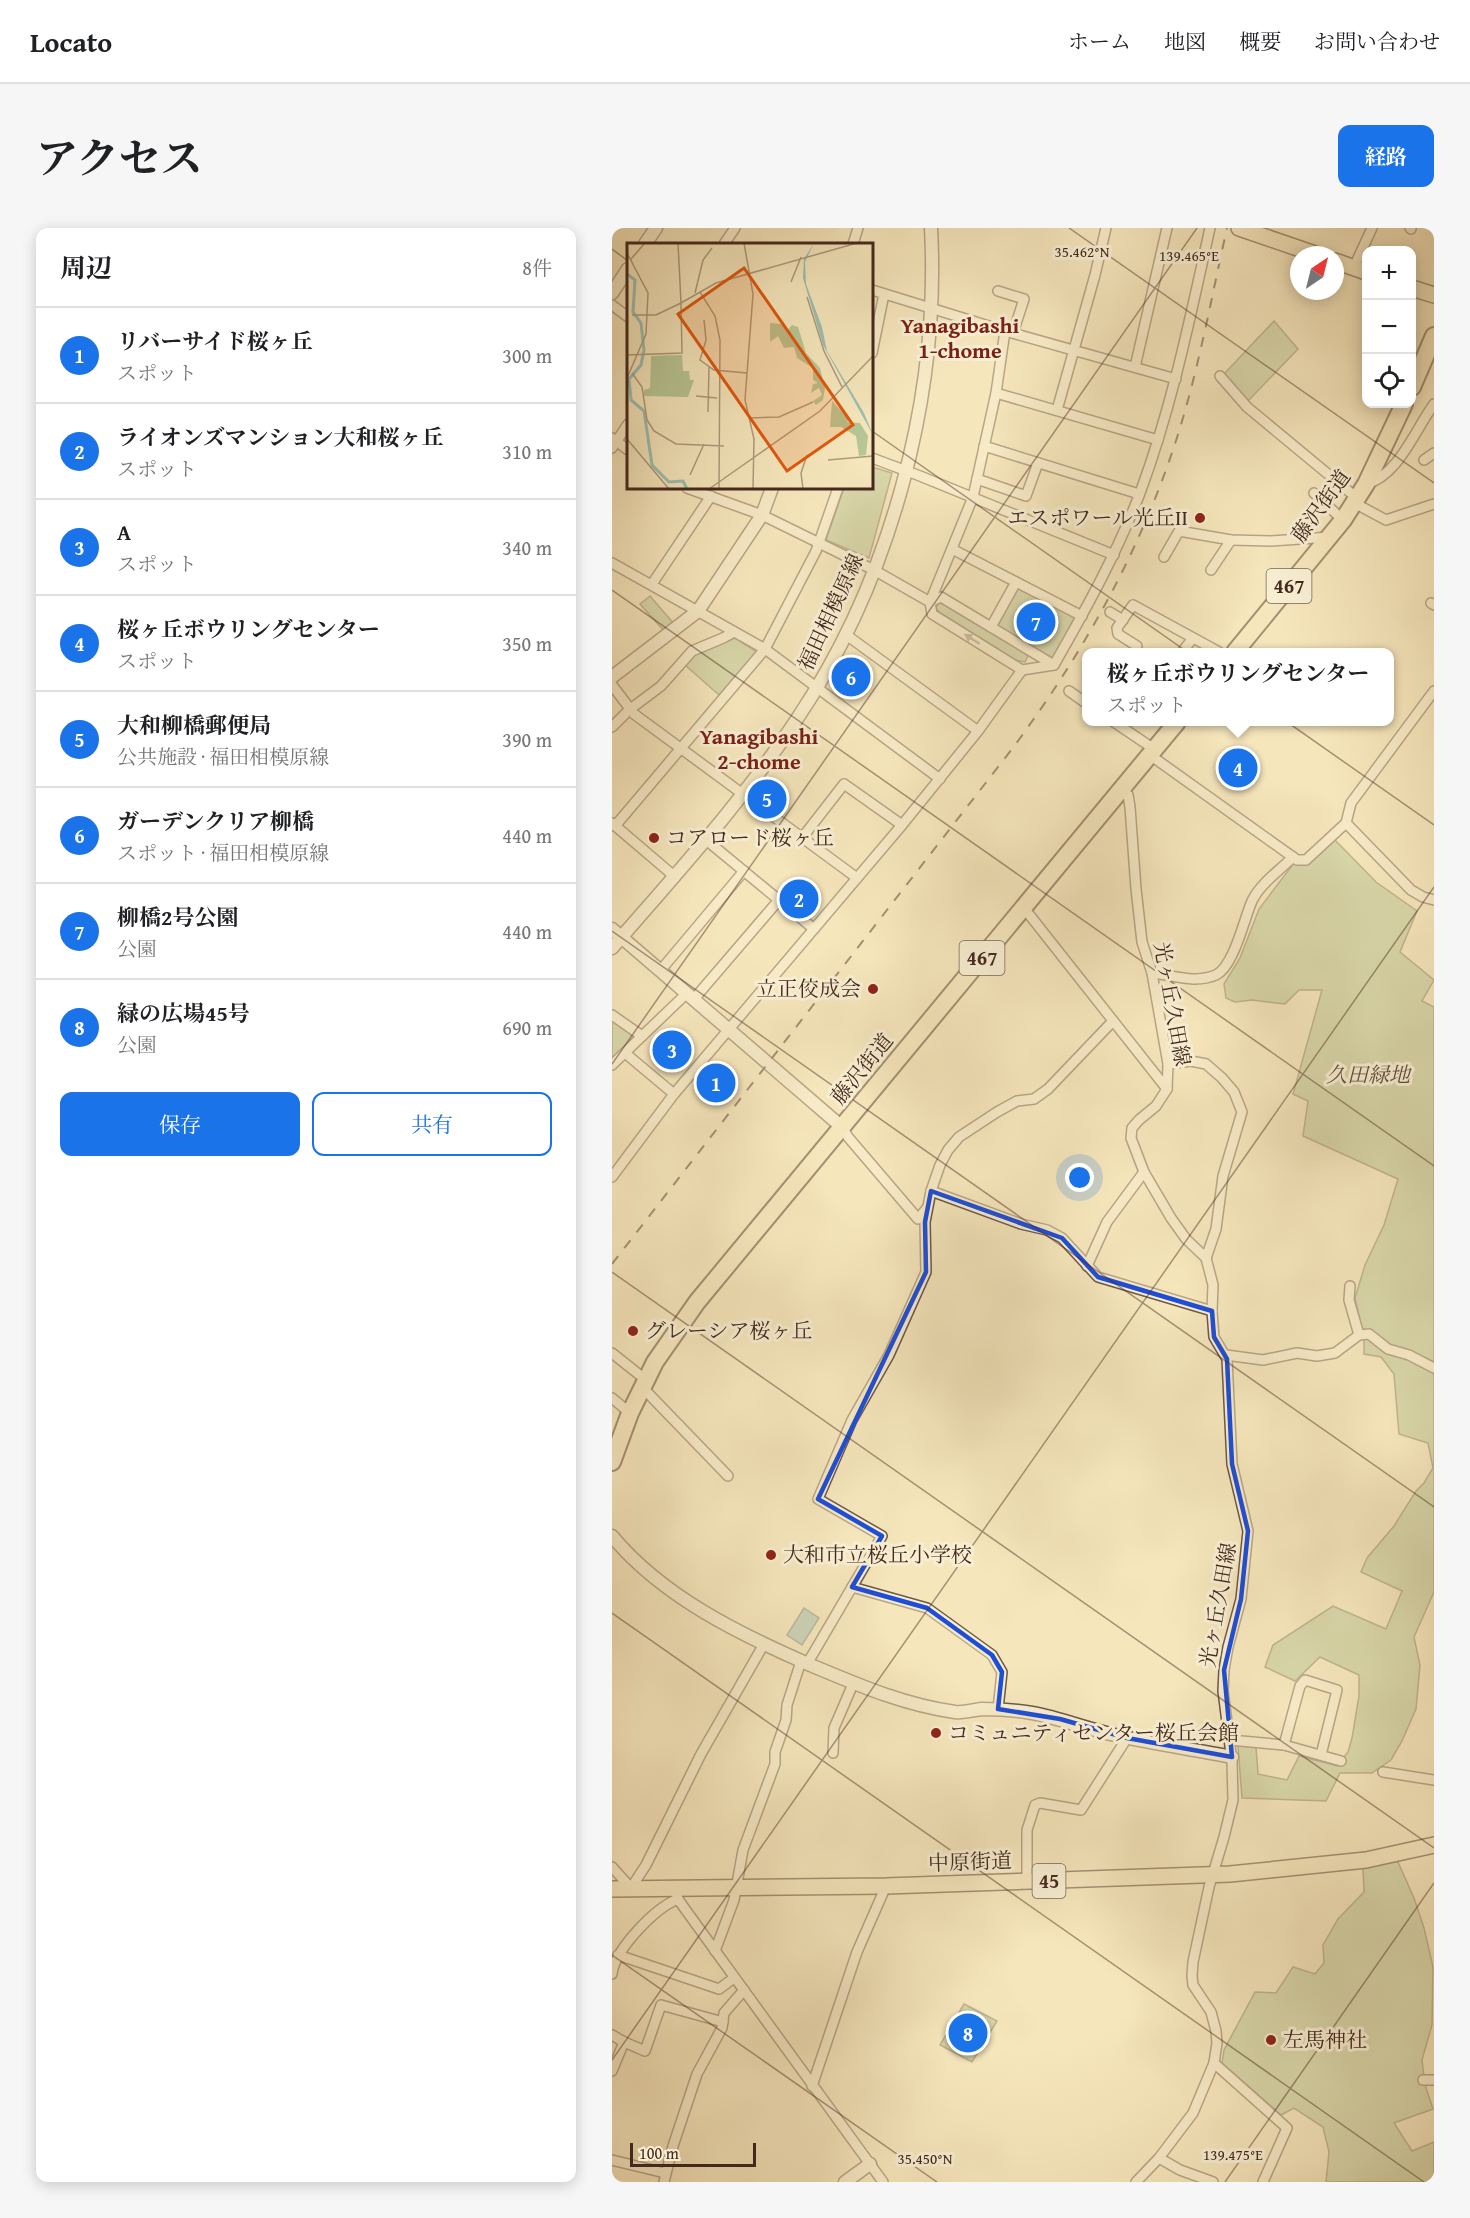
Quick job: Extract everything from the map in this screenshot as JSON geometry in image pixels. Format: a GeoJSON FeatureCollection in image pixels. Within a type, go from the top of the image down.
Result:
{"type":"FeatureCollection","features":[{"type":"Feature","properties":{"kind":"highway"},"geometry":{"type":"LineString","coordinates":[[1416,378],[1434,336]]}},
{"type":"Feature","properties":{"kind":"highway","name":"藤沢街道"},"geometry":{"type":"LineString","coordinates":[[1237,648],[1343,520],[1366,484],[1402,408]]}},
{"type":"Feature","properties":{"kind":"highway","name":"藤沢街道"},"geometry":{"type":"LineString","coordinates":[[612,1462],[615,1448],[644,1384],[673,1335],[697,1302],[1174,726]]}},
{"type":"Feature","properties":{"kind":"main road"},"geometry":{"type":"LineString","coordinates":[[1239,228],[1292,246]]}},
{"type":"Feature","properties":{"kind":"main road"},"geometry":{"type":"LineString","coordinates":[[1344,264],[1360,269]]}},
{"type":"Feature","properties":{"kind":"main road"},"geometry":{"type":"LineString","coordinates":[[1416,289],[1434,295]]}},
{"type":"Feature","properties":{"kind":"main road","name":"中原街道"},"geometry":{"type":"LineString","coordinates":[[612,1889],[631,1888],[676,1893],[737,1888],[886,1886],[1213,1875],[1366,1860],[1434,1845]]}},
{"type":"Feature","properties":{"kind":"street"},"geometry":{"type":"LineString","coordinates":[[646,243],[657,228]]}},
{"type":"Feature","properties":{"kind":"street"},"geometry":{"type":"LineString","coordinates":[[725,243],[735,228]]}},
{"type":"Feature","properties":{"kind":"street"},"geometry":{"type":"LineString","coordinates":[[853,243],[858,228]]}},
{"type":"Feature","properties":{"kind":"street","name":"福田相模原線"},"geometry":{"type":"LineString","coordinates":[[612,948],[617,933],[674,876],[772,756],[817,686],[845,634],[874,570],[906,471],[919,409],[926,363],[930,309],[931,228]]}},
{"type":"Feature","properties":{"kind":"street"},"geometry":{"type":"LineString","coordinates":[[1057,410],[1106,228]]}},
{"type":"Feature","properties":{"kind":"street"},"geometry":{"type":"LineString","coordinates":[[1136,367],[1167,228]]}},
{"type":"Feature","properties":{"kind":"street"},"geometry":{"type":"LineString","coordinates":[[1054,665],[1114,555],[1139,494],[1176,379],[1210,228]]}},
{"type":"Feature","properties":{"kind":"street"},"geometry":{"type":"LineString","coordinates":[[1360,269],[1372,228]]}},
{"type":"Feature","properties":{"kind":"street"},"geometry":{"type":"LineString","coordinates":[[612,293],[627,270]]}},
{"type":"Feature","properties":{"kind":"street"},"geometry":{"type":"LineString","coordinates":[[873,290],[930,309],[1176,379]]}},
{"type":"Feature","properties":{"kind":"street"},"geometry":{"type":"LineString","coordinates":[[998,291],[1024,298],[1009,332],[973,497],[930,602],[932,615],[1022,670],[1054,665]]}},
{"type":"Feature","properties":{"kind":"street"},"geometry":{"type":"LineString","coordinates":[[873,348],[884,294]]}},
{"type":"Feature","properties":{"kind":"street"},"geometry":{"type":"LineString","coordinates":[[612,305],[627,316]]}},
{"type":"Feature","properties":{"kind":"street"},"geometry":{"type":"LineString","coordinates":[[1220,376],[1247,407],[1356,500],[1360,506],[1386,520],[1434,504]]}},
{"type":"Feature","properties":{"kind":"street"},"geometry":{"type":"LineString","coordinates":[[996,393],[1158,440]]}},
{"type":"Feature","properties":{"kind":"street"},"geometry":{"type":"LineString","coordinates":[[1366,484],[1378,481],[1386,475],[1433,409]]}},
{"type":"Feature","properties":{"kind":"street"},"geometry":{"type":"LineString","coordinates":[[627,424],[613,442],[627,449]]}},
{"type":"Feature","properties":{"kind":"street"},"geometry":{"type":"LineString","coordinates":[[984,446],[1139,494]]}},
{"type":"Feature","properties":{"kind":"street"},"geometry":{"type":"LineString","coordinates":[[1424,460],[1434,453]]}},
{"type":"Feature","properties":{"kind":"street"},"geometry":{"type":"LineString","coordinates":[[873,458],[1114,555]]}},
{"type":"Feature","properties":{"kind":"street"},"geometry":{"type":"LineString","coordinates":[[977,479],[1026,496],[1038,463]]}},
{"type":"Feature","properties":{"kind":"street"},"geometry":{"type":"LineString","coordinates":[[690,489],[762,514],[874,570],[930,602]]}},
{"type":"Feature","properties":{"kind":"street"},"geometry":{"type":"LineString","coordinates":[[612,677],[698,611],[762,514],[772,489]]}},
{"type":"Feature","properties":{"kind":"street"},"geometry":{"type":"LineString","coordinates":[[674,876],[613,825],[765,649],[820,543],[838,489]]}},
{"type":"Feature","properties":{"kind":"street"},"geometry":{"type":"LineString","coordinates":[[1314,493],[1343,520]]}},
{"type":"Feature","properties":{"kind":"street"},"geometry":{"type":"LineString","coordinates":[[652,584],[711,496]]}},
{"type":"Feature","properties":{"kind":"street"},"geometry":{"type":"LineString","coordinates":[[1164,557],[1179,531],[1231,540],[1270,541],[1330,537]]}},
{"type":"Feature","properties":{"kind":"street"},"geometry":{"type":"LineString","coordinates":[[1211,570],[1231,540]]}},
{"type":"Feature","properties":{"kind":"street"},"geometry":{"type":"LineString","coordinates":[[952,549],[1082,616]]}},
{"type":"Feature","properties":{"kind":"street"},"geometry":{"type":"LineString","coordinates":[[612,563],[765,649],[940,779]]}},
{"type":"Feature","properties":{"kind":"street"},"geometry":{"type":"LineString","coordinates":[[991,627],[1016,582]]}},
{"type":"Feature","properties":{"kind":"street"},"geometry":{"type":"LineString","coordinates":[[930,602],[941,597],[1054,665]]}},
{"type":"Feature","properties":{"kind":"street"},"geometry":{"type":"LineString","coordinates":[[1137,646],[1118,634],[1117,628],[1133,605],[1212,648]]}},
{"type":"Feature","properties":{"kind":"street"},"geometry":{"type":"LineString","coordinates":[[1110,612],[1123,620]]}},
{"type":"Feature","properties":{"kind":"street"},"geometry":{"type":"LineString","coordinates":[[612,727],[629,710],[661,686],[692,651],[723,639],[734,632]]}},
{"type":"Feature","properties":{"kind":"street"},"geometry":{"type":"LineString","coordinates":[[845,634],[978,731]]}},
{"type":"Feature","properties":{"kind":"street"},"geometry":{"type":"LineString","coordinates":[[1185,648],[1193,638]]}},
{"type":"Feature","properties":{"kind":"street"},"geometry":{"type":"LineString","coordinates":[[612,1177],[674,1094],[940,779],[1022,670]]}},
{"type":"Feature","properties":{"kind":"street"},"geometry":{"type":"LineString","coordinates":[[612,686],[629,710],[857,878]]}},
{"type":"Feature","properties":{"kind":"street"},"geometry":{"type":"LineString","coordinates":[[1069,691],[1082,700]]}},
{"type":"Feature","properties":{"kind":"street"},"geometry":{"type":"LineString","coordinates":[[1119,726],[1293,857],[1306,860],[1346,823],[1351,803],[1434,691]]}},
{"type":"Feature","properties":{"kind":"street"},"geometry":{"type":"LineString","coordinates":[[802,838],[844,784],[902,825]]}},
{"type":"Feature","properties":{"kind":"street","name":"光ヶ丘久田線"},"geometry":{"type":"LineString","coordinates":[[1122,789],[1128,795],[1141,931],[1152,973],[1168,1064],[1167,1089],[1156,1106],[1132,1128],[1131,1138],[1144,1172],[1171,1218],[1186,1239],[1206,1258],[1213,1285],[1214,1337],[1226,1355],[1232,1464],[1248,1531],[1241,1599],[1224,1670],[1223,1690],[1232,1757],[1233,1800],[1192,1962],[1191,1976],[1193,1985],[1209,2008],[1216,2031],[1214,2063],[1193,2113],[1159,2158],[1136,2182]]}},
{"type":"Feature","properties":{"kind":"street"},"geometry":{"type":"LineString","coordinates":[[1346,823],[1412,890],[1423,897],[1434,900]]}},
{"type":"Feature","properties":{"kind":"street"},"geometry":{"type":"LineString","coordinates":[[705,839],[814,929]]}},
{"type":"Feature","properties":{"kind":"street"},"geometry":{"type":"LineString","coordinates":[[1152,973],[1173,975],[1185,980],[1217,974],[1224,968],[1229,958],[1253,899],[1293,857]]}},
{"type":"Feature","properties":{"kind":"street"},"geometry":{"type":"LineString","coordinates":[[660,970],[744,871]]}},
{"type":"Feature","properties":{"kind":"street"},"geometry":{"type":"LineString","coordinates":[[612,1065],[642,1036],[691,996],[778,901]]}},
{"type":"Feature","properties":{"kind":"street"},"geometry":{"type":"LineString","coordinates":[[1024,908],[1167,1089]]}},
{"type":"Feature","properties":{"kind":"street"},"geometry":{"type":"LineString","coordinates":[[617,933],[843,1128],[848,1137],[918,1219],[928,1206]]}},
{"type":"Feature","properties":{"kind":"street"},"geometry":{"type":"LineString","coordinates":[[612,1016],[642,1036]]}},
{"type":"Feature","properties":{"kind":"street"},"geometry":{"type":"LineString","coordinates":[[715,1951],[737,1888],[743,1850],[775,1764],[775,1752],[786,1720],[787,1705],[804,1662],[882,1536],[818,1499],[852,1420],[889,1355],[926,1272],[925,1222],[931,1191],[940,1165],[959,1137],[1017,1101],[1034,1098],[1048,1089],[1113,1022]]}},
{"type":"Feature","properties":{"kind":"street"},"geometry":{"type":"LineString","coordinates":[[625,1053],[674,1094]]}},
{"type":"Feature","properties":{"kind":"street"},"geometry":{"type":"LineString","coordinates":[[1168,1064],[1191,1061],[1206,1064],[1234,1092],[1242,1112],[1223,1176],[1216,1229],[1206,1258]]}},
{"type":"Feature","properties":{"kind":"street"},"geometry":{"type":"LineString","coordinates":[[1086,1266],[1107,1222],[1144,1172]]}},
{"type":"Feature","properties":{"kind":"street"},"geometry":{"type":"LineString","coordinates":[[931,1191],[1021,1224],[1047,1230],[1062,1238],[1098,1277],[1212,1311]]}},
{"type":"Feature","properties":{"kind":"street"},"geometry":{"type":"LineString","coordinates":[[1350,1286],[1349,1300],[1359,1335]]}},
{"type":"Feature","properties":{"kind":"street"},"geometry":{"type":"LineString","coordinates":[[1226,1355],[1263,1360],[1297,1353],[1317,1356],[1335,1353],[1359,1335],[1369,1334],[1388,1349],[1409,1355],[1434,1368]]}},
{"type":"Feature","properties":{"kind":"street"},"geometry":{"type":"LineString","coordinates":[[612,1353],[644,1384],[728,1476]]}},
{"type":"Feature","properties":{"kind":"street"},"geometry":{"type":"LineString","coordinates":[[612,1398],[630,1413]]}},
{"type":"Feature","properties":{"kind":"street"},"geometry":{"type":"LineString","coordinates":[[612,1536],[624,1551],[670,1590],[764,1644],[853,1684],[887,1696],[957,1712],[998,1709],[1060,1719],[1099,1732],[1232,1757]]}},
{"type":"Feature","properties":{"kind":"street"},"geometry":{"type":"LineString","coordinates":[[852,1587],[927,1608],[992,1655],[1002,1672],[998,1709]]}},
{"type":"Feature","properties":{"kind":"street"},"geometry":{"type":"LineString","coordinates":[[612,1867],[631,1888],[646,1865],[701,1754],[764,1644]]}},
{"type":"Feature","properties":{"kind":"street"},"geometry":{"type":"LineString","coordinates":[[1284,1745],[1300,1686],[1305,1680],[1337,1690],[1321,1755]]}},
{"type":"Feature","properties":{"kind":"street"},"geometry":{"type":"LineString","coordinates":[[833,1753],[834,1728],[853,1684]]}},
{"type":"Feature","properties":{"kind":"street"},"geometry":{"type":"LineString","coordinates":[[1027,1882],[1027,1830],[1035,1805],[1040,1803],[1081,1810],[1127,1738]]}},
{"type":"Feature","properties":{"kind":"street"},"geometry":{"type":"LineString","coordinates":[[1230,1740],[1284,1745],[1341,1761]]}},
{"type":"Feature","properties":{"kind":"street"},"geometry":{"type":"LineString","coordinates":[[1383,1772],[1434,1780]]}},
{"type":"Feature","properties":{"kind":"street"},"geometry":{"type":"LineString","coordinates":[[812,2086],[857,1952],[886,1886]]}},
{"type":"Feature","properties":{"kind":"street"},"geometry":{"type":"LineString","coordinates":[[612,1974],[618,1955],[638,1930],[670,1902],[676,1893],[734,1978],[884,2182]]}},
{"type":"Feature","properties":{"kind":"street"},"geometry":{"type":"LineString","coordinates":[[618,1955],[719,1989],[734,1978]]}},
{"type":"Feature","properties":{"kind":"street"},"geometry":{"type":"LineString","coordinates":[[612,2160],[664,2177],[697,2074],[714,2044],[723,2022],[724,2013],[744,1990]]}},
{"type":"Feature","properties":{"kind":"street"},"geometry":{"type":"LineString","coordinates":[[612,2035],[645,2051],[661,2005],[723,2022]]}},
{"type":"Feature","properties":{"kind":"street"},"geometry":{"type":"LineString","coordinates":[[612,2071],[624,2042]]}},
{"type":"Feature","properties":{"kind":"street"},"geometry":{"type":"LineString","coordinates":[[1214,2063],[1287,2128],[1263,2182]]}},
{"type":"Feature","properties":{"kind":"street"},"geometry":{"type":"LineString","coordinates":[[1424,2080],[1434,2080]]}},
{"type":"Feature","properties":{"kind":"street"},"geometry":{"type":"LineString","coordinates":[[1159,2158],[1180,2170],[1213,2182]]}},
{"type":"Feature","properties":{"kind":"street"},"geometry":{"type":"LineString","coordinates":[[845,2182],[870,2164]]}},
{"type":"Feature","properties":{"kind":"highlighted area"},"geometry":{"type":"Polygon","coordinates":[[[931,1191],[1062,1238],[1098,1277],[1212,1311],[1214,1337],[1227,1359],[1232,1464],[1248,1531],[1241,1599],[1224,1670],[1232,1757],[1127,1738],[1060,1719],[998,1709],[1002,1672],[992,1655],[927,1608],[852,1587],[882,1536],[818,1499],[926,1272],[925,1222],[931,1191]]]}},
{"type":"Feature","properties":{"kind":"green space"},"geometry":{"type":"Polygon","coordinates":[[[1274,321],[1298,349],[1247,402],[1224,377],[1224,374],[1274,321]]]}},
{"type":"Feature","properties":{"kind":"green space"},"geometry":{"type":"Polygon","coordinates":[[[873,467],[892,473],[869,558],[826,540],[844,489],[873,489],[873,467]]]}},
{"type":"Feature","properties":{"kind":"green space"},"geometry":{"type":"Polygon","coordinates":[[[1016,582],[1082,616],[1054,665],[991,627],[1016,582]]]}},
{"type":"Feature","properties":{"kind":"green space"},"geometry":{"type":"Polygon","coordinates":[[[650,596],[674,624],[665,632],[640,604],[650,596]]]}},
{"type":"Feature","properties":{"kind":"green space"},"geometry":{"type":"Polygon","coordinates":[[[939,602],[944,602],[1026,652],[1028,656],[1025,662],[1015,660],[939,612],[936,608],[939,602]]]}},
{"type":"Feature","properties":{"kind":"green space"},"geometry":{"type":"Polygon","coordinates":[[[735,638],[757,652],[719,695],[685,665],[695,654],[735,638]]]}},
{"type":"Feature","properties":{"kind":"green space","name":"久田緑地"},"geometry":{"type":"Polygon","coordinates":[[[1335,840],[1376,882],[1417,911],[1400,952],[1434,980],[1422,1001],[1434,1007],[1434,1592],[1414,1637],[1420,1665],[1416,1709],[1391,1760],[1372,1773],[1340,1773],[1326,1801],[1242,1798],[1238,1746],[1256,1747],[1258,1774],[1287,1780],[1299,1756],[1337,1766],[1348,1752],[1359,1696],[1359,1675],[1320,1657],[1295,1681],[1265,1667],[1273,1645],[1333,1606],[1386,1629],[1402,1591],[1361,1572],[1367,1558],[1394,1526],[1433,1468],[1428,1443],[1399,1434],[1394,1374],[1381,1357],[1364,1354],[1364,1338],[1355,1298],[1365,1265],[1384,1225],[1398,1179],[1303,1136],[1308,1101],[1293,1094],[1322,990],[1299,990],[1285,1004],[1252,1000],[1235,1002],[1226,998],[1224,984],[1240,958],[1259,909],[1294,863],[1309,864],[1335,840]]]}},
{"type":"Feature","properties":{"kind":"green space"},"geometry":{"type":"Polygon","coordinates":[[[613,1020],[635,1036],[612,1060],[612,1022],[613,1020]]]}},
{"type":"Feature","properties":{"kind":"green space"},"geometry":{"type":"Polygon","coordinates":[[[1397,1860],[1414,1898],[1433,1967],[1432,2025],[1422,2060],[1425,2085],[1433,2109],[1394,2123],[1412,2151],[1434,2142],[1434,2182],[1326,2182],[1329,2152],[1323,2127],[1294,2108],[1281,2115],[1222,2063],[1224,2050],[1255,1992],[1276,1993],[1293,1967],[1315,1974],[1324,1963],[1323,1945],[1338,1919],[1364,1892],[1363,1868],[1397,1860]]]}},
{"type":"Feature","properties":{"kind":"green space"},"geometry":{"type":"Polygon","coordinates":[[[964,2004],[997,2021],[972,2062],[940,2045],[964,2004]]]}},
{"type":"Feature","properties":{"kind":"water"},"geometry":{"type":"Polygon","coordinates":[[[804,1608],[819,1618],[802,1645],[787,1635],[804,1608]]]}},
{"type":"Feature","properties":{"kind":"railway"},"geometry":{"type":"LineString","coordinates":[[612,1264],[1012,749],[1039,712],[1088,635],[1110,596],[1149,514],[1180,428],[1194,378],[1227,228]]}},
{"type":"Feature","properties":{"kind":"place","name":"エスポワール光丘Ⅱ"},"geometry":{"type":"Point","coordinates":[1200,518]}},
{"type":"Feature","properties":{"kind":"place","name":"柳橋2号公園"},"geometry":{"type":"Point","coordinates":[1036,622]}},
{"type":"Feature","properties":{"kind":"place","name":"ガーデンクリア柳橋"},"geometry":{"type":"Point","coordinates":[851,677]}},
{"type":"Feature","properties":{"kind":"place","name":"桜ヶ丘ボウリングセンター"},"geometry":{"type":"Point","coordinates":[1238,768]}},
{"type":"Feature","properties":{"kind":"place","name":"大和柳橋郵便局"},"geometry":{"type":"Point","coordinates":[767,799]}},
{"type":"Feature","properties":{"kind":"place","name":"コアロード桜ヶ丘"},"geometry":{"type":"Point","coordinates":[654,838]}},
{"type":"Feature","properties":{"kind":"place","name":"ライオンズマンション大和桜ヶ丘"},"geometry":{"type":"Point","coordinates":[799,899]}},
{"type":"Feature","properties":{"kind":"place","name":"立正佼成会"},"geometry":{"type":"Point","coordinates":[873,989]}},
{"type":"Feature","properties":{"kind":"place","name":"A"},"geometry":{"type":"Point","coordinates":[672,1050]}},
{"type":"Feature","properties":{"kind":"place","name":"リバーサイド桜ヶ丘"},"geometry":{"type":"Point","coordinates":[716,1083]}},
{"type":"Feature","properties":{"kind":"place","name":"グレーシア桜ヶ丘"},"geometry":{"type":"Point","coordinates":[633,1331]}},
{"type":"Feature","properties":{"kind":"place","name":"大和市立桜丘小学校"},"geometry":{"type":"Point","coordinates":[771,1555]}},
{"type":"Feature","properties":{"kind":"place","name":"コミュニティセンター桜丘会館"},"geometry":{"type":"Point","coordinates":[936,1733]}},
{"type":"Feature","properties":{"kind":"place","name":"緑の広場45号"},"geometry":{"type":"Point","coordinates":[968,2033]}},
{"type":"Feature","properties":{"kind":"place","name":"左馬神社"},"geometry":{"type":"Point","coordinates":[1271,2040]}},
{"type":"Feature","properties":{"kind":"district","name":"Yanagibashi 1-chome"},"geometry":{"type":"Point","coordinates":[960,338]}},
{"type":"Feature","properties":{"kind":"district","name":"Yanagibashi 2-chome"},"geometry":{"type":"Point","coordinates":[759,748]}}]}
